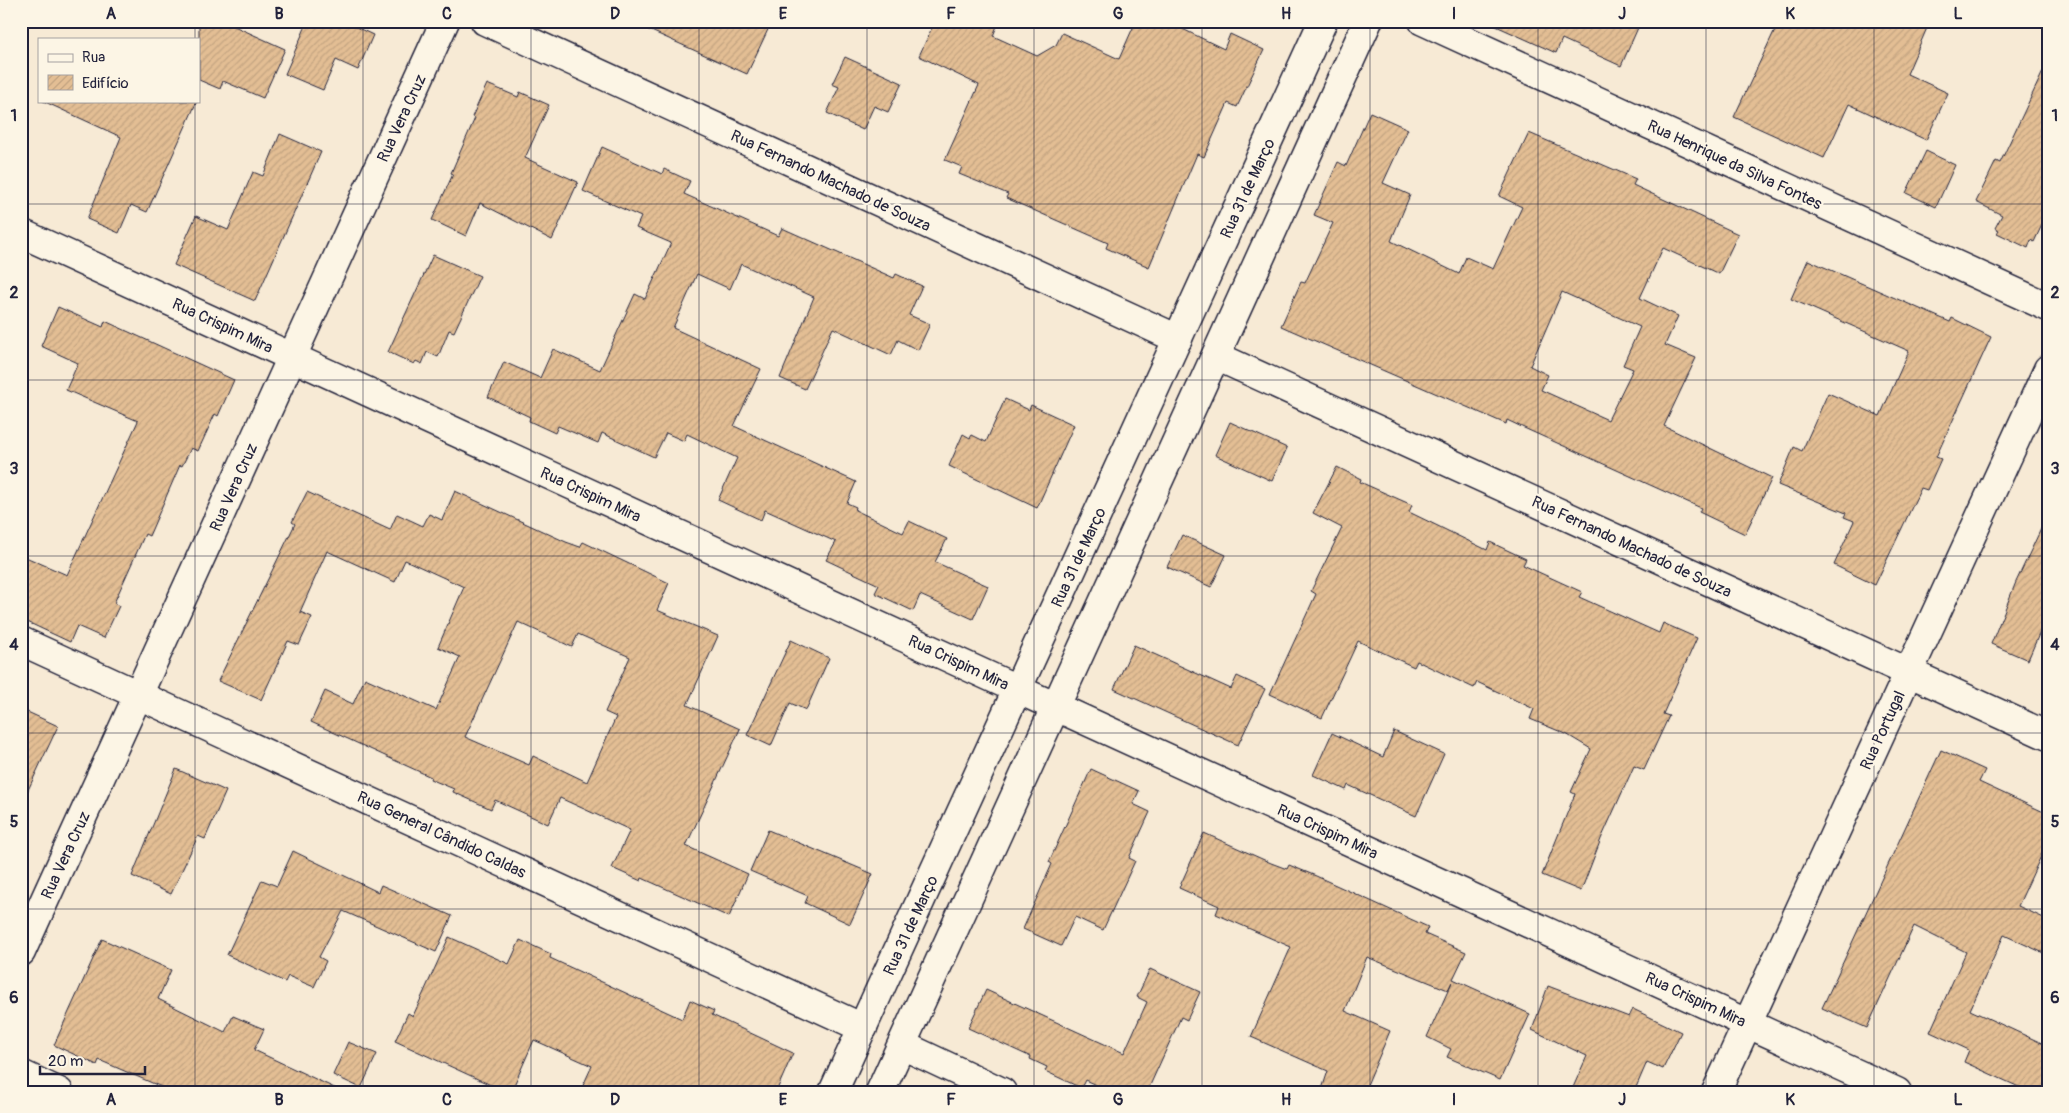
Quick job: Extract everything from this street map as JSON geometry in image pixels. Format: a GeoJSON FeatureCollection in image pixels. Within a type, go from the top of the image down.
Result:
{"type":"FeatureCollection","features":[{"type":"Feature","properties":{"kind":"street","name":"Rua Vera Cruz"},"geometry":{"type":"LineString","coordinates":[[21,952],[445,21]]}},
{"type":"Feature","properties":{"kind":"street","name":"Rua Fernando Machado de Souza"},"geometry":{"type":"LineString","coordinates":[[485,21],[1178,339]]}},
{"type":"Feature","properties":{"kind":"street","name":"Rua 31 de Março"},"geometry":{"type":"LineString","coordinates":[[833,1092],[1323,21]]}},
{"type":"Feature","properties":{"kind":"street"},"geometry":{"type":"LineString","coordinates":[[880,1092],[1368,21]]}},
{"type":"Feature","properties":{"kind":"street","name":"Rua Henrique da Silva Fontes"},"geometry":{"type":"LineString","coordinates":[[1423,21],[2048,307]]}},
{"type":"Feature","properties":{"kind":"street","name":"Rua Crispim Mira"},"geometry":{"type":"LineString","coordinates":[[21,233],[1897,1092]]}},
{"type":"Feature","properties":{"kind":"street","name":"Rua Fernando Machado de Souza"},"geometry":{"type":"LineString","coordinates":[[1216,356],[2048,736]]}},
{"type":"Feature","properties":{"kind":"street","name":"Rua Portugal"},"geometry":{"type":"LineString","coordinates":[[1716,1092],[2048,369]]}},
{"type":"Feature","properties":{"kind":"street","name":"Rua General Cândido Caldas"},"geometry":{"type":"LineString","coordinates":[[21,641],[862,1028]]}},
{"type":"Feature","properties":{"kind":"street"},"geometry":{"type":"LineString","coordinates":[[902,1045],[1002,1092]]}},
{"type":"Feature","properties":{"kind":"street"},"geometry":{"type":"LineString","coordinates":[[21,1074],[59,1092]]}},
{"type":"Feature","properties":{"kind":"building"},"geometry":{"type":"Polygon","coordinates":[[[199,21],[223,21],[285,49],[263,98],[223,81],[220,89],[200,80],[199,21]]]}},
{"type":"Feature","properties":{"kind":"building"},"geometry":{"type":"Polygon","coordinates":[[[308,21],[343,21],[373,35],[358,70],[336,60],[323,90],[285,74],[308,21]]]}},
{"type":"Feature","properties":{"kind":"building"},"geometry":{"type":"Polygon","coordinates":[[[629,21],[772,21],[747,74],[629,21]]]}},
{"type":"Feature","properties":{"kind":"building"},"geometry":{"type":"Polygon","coordinates":[[[935,21],[999,21],[993,36],[1037,56],[1056,45],[1062,33],[1119,59],[1136,21],[1166,21],[1224,49],[1230,34],[1264,50],[1237,107],[1228,103],[1204,157],[1197,154],[1149,267],[1106,248],[1108,243],[1006,198],[1008,194],[959,174],[962,167],[945,160],[979,85],[919,56],[935,21]]]}},
{"type":"Feature","properties":{"kind":"building"},"geometry":{"type":"Polygon","coordinates":[[[1485,21],[1641,21],[1621,66],[1562,39],[1556,53],[1485,21]]]}},
{"type":"Feature","properties":{"kind":"building"},"geometry":{"type":"Polygon","coordinates":[[[1779,21],[1930,21],[1907,74],[1948,93],[1926,140],[1849,104],[1824,158],[1734,117],[1779,21]]]}},
{"type":"Feature","properties":{"kind":"building"},"geometry":{"type":"Polygon","coordinates":[[[845,57],[902,83],[888,112],[874,106],[863,130],[827,113],[839,87],[832,84],[845,57]]]}},
{"type":"Feature","properties":{"kind":"building"},"geometry":{"type":"Polygon","coordinates":[[[2048,61],[2048,212],[2034,242],[2031,240],[2028,248],[1997,233],[1999,230],[1995,228],[2002,215],[1976,202],[1996,161],[2000,163],[2048,61]]]}},
{"type":"Feature","properties":{"kind":"building"},"geometry":{"type":"Polygon","coordinates":[[[487,84],[518,97],[520,92],[549,105],[525,158],[578,182],[552,240],[480,203],[466,236],[432,220],[453,174],[451,173],[475,118],[472,117],[487,84]]]}},
{"type":"Feature","properties":{"kind":"building"},"geometry":{"type":"Polygon","coordinates":[[[45,102],[197,102],[147,212],[131,205],[119,233],[87,219],[121,137],[45,102]]]}},
{"type":"Feature","properties":{"kind":"building"},"geometry":{"type":"Polygon","coordinates":[[[1370,112],[1408,129],[1383,183],[1410,195],[1391,241],[1459,274],[1466,257],[1493,269],[1522,207],[1499,196],[1529,133],[1636,179],[1633,185],[1738,234],[1719,274],[1663,248],[1640,298],[1678,316],[1665,345],[1696,358],[1664,426],[1772,478],[1745,534],[1699,512],[1701,508],[1507,420],[1506,424],[1281,326],[1301,282],[1305,283],[1333,223],[1314,215],[1338,162],[1346,166],[1370,112]],[[1562,292],[1530,366],[1548,375],[1541,390],[1608,420],[1633,369],[1623,365],[1640,327],[1562,292]]]}},
{"type":"Feature","properties":{"kind":"building"},"geometry":{"type":"Polygon","coordinates":[[[280,134],[321,152],[255,301],[174,265],[196,216],[228,230],[253,172],[263,176],[280,134]]]}},
{"type":"Feature","properties":{"kind":"building"},"geometry":{"type":"Polygon","coordinates":[[[602,147],[662,174],[664,169],[690,181],[684,194],[778,236],[782,228],[894,278],[896,274],[922,286],[909,315],[930,324],[918,350],[898,340],[891,355],[833,328],[805,389],[780,378],[814,297],[741,264],[730,289],[697,274],[673,328],[761,369],[734,426],[856,482],[847,503],[856,507],[855,510],[903,533],[909,521],[947,539],[935,562],[988,586],[973,619],[920,595],[913,611],[875,593],[879,585],[826,560],[836,542],[765,510],[761,520],[718,500],[737,458],[687,434],[684,441],[666,433],[654,457],[602,433],[598,443],[558,426],[555,433],[529,421],[530,417],[488,397],[504,362],[540,378],[553,349],[600,370],[635,294],[645,299],[671,243],[636,228],[641,217],[583,191],[602,147]]]}},
{"type":"Feature","properties":{"kind":"building"},"geometry":{"type":"Polygon","coordinates":[[[1926,151],[1955,165],[1936,207],[1906,193],[1926,151]]]}},
{"type":"Feature","properties":{"kind":"building"},"geometry":{"type":"Polygon","coordinates":[[[433,255],[480,276],[454,332],[449,330],[438,357],[427,352],[422,364],[416,361],[414,364],[388,352],[433,255]]]}},
{"type":"Feature","properties":{"kind":"building"},"geometry":{"type":"Polygon","coordinates":[[[1808,260],[1950,322],[1952,318],[1991,337],[1936,457],[1941,459],[1927,490],[1921,488],[1875,585],[1834,565],[1854,521],[1844,517],[1846,513],[1778,485],[1794,447],[1802,451],[1828,393],[1880,416],[1909,351],[1791,299],[1808,260]]]}},
{"type":"Feature","properties":{"kind":"building"},"geometry":{"type":"Polygon","coordinates":[[[58,307],[103,327],[105,321],[234,380],[218,416],[215,414],[198,451],[191,448],[182,466],[180,465],[149,536],[145,534],[114,603],[119,606],[104,638],[77,626],[70,642],[21,619],[21,555],[67,575],[138,421],[66,390],[78,363],[41,346],[58,307]]]}},
{"type":"Feature","properties":{"kind":"building"},"geometry":{"type":"Polygon","coordinates":[[[1005,399],[1029,410],[1031,405],[1074,425],[1037,508],[949,466],[963,434],[970,438],[972,435],[986,442],[1005,399]]]}},
{"type":"Feature","properties":{"kind":"building"},"geometry":{"type":"Polygon","coordinates":[[[1230,422],[1287,448],[1272,481],[1215,455],[1230,422]]]}},
{"type":"Feature","properties":{"kind":"building"},"geometry":{"type":"Polygon","coordinates":[[[1337,467],[1361,479],[1360,482],[1412,505],[1409,512],[1487,550],[1490,542],[1526,559],[1523,565],[1582,592],[1579,597],[1659,633],[1663,623],[1697,638],[1663,714],[1669,716],[1644,770],[1634,766],[1601,839],[1581,891],[1542,875],[1575,794],[1571,792],[1591,749],[1566,734],[1530,719],[1534,709],[1477,682],[1474,688],[1417,661],[1414,667],[1358,641],[1322,718],[1270,694],[1316,594],[1311,591],[1342,528],[1313,513],[1337,467]]]}},
{"type":"Feature","properties":{"kind":"building"},"geometry":{"type":"Polygon","coordinates":[[[455,491],[566,542],[580,547],[583,542],[669,583],[657,610],[718,636],[687,705],[740,729],[686,846],[748,874],[729,917],[642,878],[641,881],[612,868],[630,830],[560,798],[548,824],[495,800],[491,809],[453,792],[454,789],[430,779],[431,777],[311,722],[325,691],[353,704],[365,678],[436,710],[460,657],[438,647],[464,587],[405,560],[395,582],[327,551],[300,612],[312,617],[299,645],[288,641],[261,700],[218,681],[295,524],[292,522],[307,492],[390,530],[397,514],[423,526],[429,514],[442,520],[455,491]],[[518,622],[465,737],[529,765],[533,756],[587,782],[616,717],[605,712],[630,657],[578,634],[572,647],[518,622]]]}},
{"type":"Feature","properties":{"kind":"building"},"geometry":{"type":"Polygon","coordinates":[[[2048,514],[2048,613],[2028,660],[1991,644],[2016,582],[2048,514]]]}},
{"type":"Feature","properties":{"kind":"building"},"geometry":{"type":"Polygon","coordinates":[[[1182,535],[1226,555],[1211,587],[1167,567],[1182,535]]]}},
{"type":"Feature","properties":{"kind":"building"},"geometry":{"type":"Polygon","coordinates":[[[791,640],[829,658],[806,710],[790,703],[771,746],[747,735],[791,640]]]}},
{"type":"Feature","properties":{"kind":"building"},"geometry":{"type":"Polygon","coordinates":[[[1134,645],[1231,689],[1237,676],[1265,689],[1238,745],[1114,689],[1134,645]]]}},
{"type":"Feature","properties":{"kind":"building"},"geometry":{"type":"Polygon","coordinates":[[[21,709],[58,726],[21,805],[21,709]]]}},
{"type":"Feature","properties":{"kind":"building"},"geometry":{"type":"Polygon","coordinates":[[[1394,731],[1444,754],[1416,816],[1348,785],[1346,790],[1313,775],[1332,733],[1383,757],[1394,731]]]}},
{"type":"Feature","properties":{"kind":"building"},"geometry":{"type":"Polygon","coordinates":[[[1941,750],[1985,770],[1979,782],[2048,814],[2048,841],[2018,906],[2048,920],[2048,955],[2004,935],[1970,1010],[2048,1046],[2048,1092],[2030,1092],[1964,1062],[1969,1050],[1930,1032],[1966,952],[1914,926],[1867,1028],[1822,1008],[1941,750]]]}},
{"type":"Feature","properties":{"kind":"building"},"geometry":{"type":"Polygon","coordinates":[[[176,769],[226,791],[205,839],[198,836],[171,894],[132,876],[176,769]]]}},
{"type":"Feature","properties":{"kind":"building"},"geometry":{"type":"Polygon","coordinates":[[[1091,769],[1139,791],[1133,804],[1150,812],[1129,858],[1135,861],[1103,930],[1075,917],[1061,946],[1023,929],[1052,864],[1049,862],[1091,769]]]}},
{"type":"Feature","properties":{"kind":"building"},"geometry":{"type":"Polygon","coordinates":[[[768,830],[873,874],[850,924],[805,903],[808,896],[750,871],[768,830]]]}},
{"type":"Feature","properties":{"kind":"building"},"geometry":{"type":"Polygon","coordinates":[[[1204,833],[1271,863],[1287,869],[1289,865],[1316,876],[1428,927],[1425,934],[1466,952],[1453,979],[1530,1014],[1500,1080],[1447,1057],[1451,1049],[1427,1037],[1452,982],[1448,990],[1367,957],[1345,1011],[1390,1031],[1364,1092],[1321,1092],[1328,1071],[1251,1037],[1291,947],[1216,914],[1219,906],[1179,888],[1204,833]]]}},
{"type":"Feature","properties":{"kind":"building"},"geometry":{"type":"Polygon","coordinates":[[[293,851],[378,892],[381,885],[452,916],[436,952],[343,911],[319,957],[326,961],[314,987],[288,976],[285,982],[227,955],[262,880],[277,886],[293,851]]]}},
{"type":"Feature","properties":{"kind":"building"},"geometry":{"type":"Polygon","coordinates":[[[449,937],[509,964],[520,940],[551,954],[550,958],[682,1019],[690,1000],[714,1011],[712,1015],[793,1053],[776,1092],[580,1092],[592,1066],[534,1040],[511,1092],[506,1092],[395,1041],[408,1013],[413,1016],[449,937]]]}},
{"type":"Feature","properties":{"kind":"building"},"geometry":{"type":"Polygon","coordinates":[[[102,939],[171,970],[158,999],[225,1032],[233,1016],[264,1029],[254,1050],[343,1092],[173,1092],[99,1060],[97,1065],[54,1045],[102,939]]]}},
{"type":"Feature","properties":{"kind":"building"},"geometry":{"type":"Polygon","coordinates":[[[1150,969],[1200,992],[1187,1020],[1181,1017],[1147,1092],[1111,1092],[1085,1080],[1081,1088],[1045,1071],[1047,1067],[1030,1059],[1031,1057],[968,1028],[986,990],[1124,1053],[1147,1002],[1137,997],[1150,969]]]}},
{"type":"Feature","properties":{"kind":"building"},"geometry":{"type":"Polygon","coordinates":[[[1548,986],[1629,1017],[1633,1009],[1681,1032],[1663,1069],[1647,1062],[1634,1092],[1571,1092],[1587,1056],[1532,1030],[1548,986]]]}},
{"type":"Feature","properties":{"kind":"building"},"geometry":{"type":"Polygon","coordinates":[[[348,1042],[377,1054],[361,1088],[333,1075],[348,1042]]]}}]}
